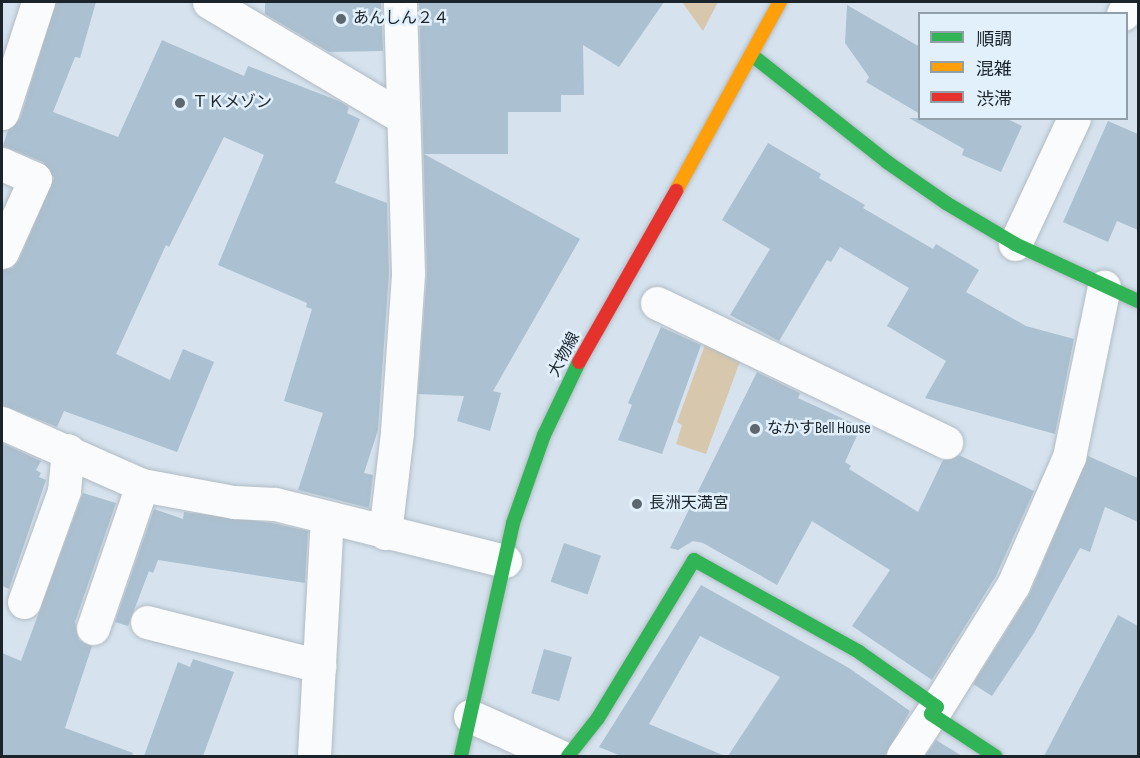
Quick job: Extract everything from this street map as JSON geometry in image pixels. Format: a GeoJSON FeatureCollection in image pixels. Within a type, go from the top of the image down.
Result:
{"type":"FeatureCollection","features":[{"type":"Feature","properties":{"kind":"street"},"geometry":{"type":"LineString","coordinates":[[2,113],[38,2]]}},
{"type":"Feature","properties":{"kind":"street"},"geometry":{"type":"LineString","coordinates":[[209,2],[402,117]]}},
{"type":"Feature","properties":{"kind":"street"},"geometry":{"type":"LineString","coordinates":[[385,533],[397,432],[408,273],[400,2]]}},
{"type":"Feature","properties":{"kind":"street","name":"大物線"},"geometry":{"type":"LineString","coordinates":[[461,756],[505,561],[540,445],[572,374],[753,56],[780,2]]}},
{"type":"Feature","properties":{"kind":"street"},"geometry":{"type":"LineString","coordinates":[[753,56],[887,162],[1015,244],[1138,301]]}},
{"type":"Feature","properties":{"kind":"street"},"geometry":{"type":"LineString","coordinates":[[1015,244],[1073,120]]}},
{"type":"Feature","properties":{"kind":"street"},"geometry":{"type":"LineString","coordinates":[[2,164],[35,179],[2,252]]}},
{"type":"Feature","properties":{"kind":"street"},"geometry":{"type":"LineString","coordinates":[[903,756],[1013,585],[1069,457],[1104,287]]}},
{"type":"Feature","properties":{"kind":"street"},"geometry":{"type":"LineString","coordinates":[[657,303],[946,442]]}},
{"type":"Feature","properties":{"kind":"street"},"geometry":{"type":"LineString","coordinates":[[2,423],[68,450],[142,485],[234,502],[275,504],[327,519],[505,561]]}},
{"type":"Feature","properties":{"kind":"street"},"geometry":{"type":"LineString","coordinates":[[24,602],[64,491],[68,450]]}},
{"type":"Feature","properties":{"kind":"street"},"geometry":{"type":"LineString","coordinates":[[93,627],[142,485]]}},
{"type":"Feature","properties":{"kind":"street"},"geometry":{"type":"LineString","coordinates":[[314,756],[327,519]]}},
{"type":"Feature","properties":{"kind":"street"},"geometry":{"type":"LineString","coordinates":[[568,756],[598,718],[694,560],[797,614],[934,710],[995,756]]}},
{"type":"Feature","properties":{"kind":"street"},"geometry":{"type":"LineString","coordinates":[[147,622],[319,666]]}},
{"type":"Feature","properties":{"kind":"street"},"geometry":{"type":"LineString","coordinates":[[470,716],[559,756]]}},
{"type":"Feature","properties":{"kind":"shaded area"},"geometry":{"type":"Polygon","coordinates":[[[682,2],[718,2],[703,31],[682,2]]]}},
{"type":"Feature","properties":{"kind":"shaded area"},"geometry":{"type":"Polygon","coordinates":[[[706,342],[742,356],[706,454],[676,444],[682,425],[677,422],[706,342]]]}},
{"type":"Feature","properties":{"kind":"building"},"geometry":{"type":"Polygon","coordinates":[[[56,2],[96,2],[80,58],[75,57],[53,112],[118,137],[162,40],[244,76],[248,66],[339,101],[349,107],[347,113],[360,119],[335,183],[387,203],[389,273],[378,430],[364,473],[373,475],[369,508],[298,490],[323,413],[284,401],[312,309],[306,307],[307,303],[218,265],[264,155],[224,137],[169,247],[166,245],[116,354],[170,380],[183,349],[214,362],[177,452],[64,411],[57,427],[2,405],[2,270],[12,268],[19,260],[54,178],[43,162],[3,146],[8,130],[20,119],[56,2]]]}},
{"type":"Feature","properties":{"kind":"building","name":"あんしん２４"},"geometry":{"type":"Polygon","coordinates":[[[265,2],[381,2],[383,51],[329,52],[265,14],[265,2]]]}},
{"type":"Feature","properties":{"kind":"building"},"geometry":{"type":"Polygon","coordinates":[[[419,2],[664,2],[619,67],[583,45],[584,95],[561,95],[561,112],[508,112],[508,154],[424,154],[580,239],[493,391],[501,393],[490,431],[457,421],[464,396],[418,394],[427,273],[419,2]]]}},
{"type":"Feature","properties":{"kind":"building"},"geometry":{"type":"Polygon","coordinates":[[[847,5],[918,46],[918,113],[866,82],[869,77],[845,43],[847,5]]]}},
{"type":"Feature","properties":{"kind":"building"},"geometry":{"type":"Polygon","coordinates":[[[909,118],[918,118],[918,120],[1009,120],[1022,126],[1001,172],[962,155],[964,149],[909,118]]]}},
{"type":"Feature","properties":{"kind":"building"},"geometry":{"type":"Polygon","coordinates":[[[1108,121],[1138,134],[1138,230],[1117,221],[1108,242],[1063,222],[1108,121]]]}},
{"type":"Feature","properties":{"kind":"building"},"geometry":{"type":"Polygon","coordinates":[[[768,143],[821,174],[819,178],[865,205],[863,208],[933,249],[936,244],[979,270],[966,292],[1026,326],[1074,339],[1055,434],[925,398],[946,361],[887,326],[909,288],[840,247],[831,262],[827,260],[779,341],[730,315],[770,249],[722,220],[768,143]]]}},
{"type":"Feature","properties":{"kind":"building"},"geometry":{"type":"Polygon","coordinates":[[[661,327],[701,345],[662,454],[618,440],[632,405],[628,403],[661,327]]]}},
{"type":"Feature","properties":{"kind":"building"},"geometry":{"type":"Polygon","coordinates":[[[757,372],[800,393],[798,398],[861,427],[845,462],[851,466],[849,469],[918,512],[943,460],[959,455],[1034,491],[996,576],[932,680],[852,626],[890,570],[812,521],[777,585],[703,543],[693,541],[678,550],[670,548],[757,372]]]}},
{"type":"Feature","properties":{"kind":"building"},"geometry":{"type":"Polygon","coordinates":[[[2,443],[41,461],[36,470],[41,473],[39,477],[46,480],[9,589],[2,586],[2,443]]]}},
{"type":"Feature","properties":{"kind":"building"},"geometry":{"type":"Polygon","coordinates":[[[1088,456],[1138,478],[1138,522],[1105,507],[1090,552],[1080,548],[1034,633],[992,696],[973,684],[1030,593],[1088,456]]]}},
{"type":"Feature","properties":{"kind":"building"},"geometry":{"type":"Polygon","coordinates":[[[83,493],[116,503],[75,622],[79,640],[92,646],[65,728],[133,753],[132,756],[2,756],[2,653],[21,661],[83,493]]]}},
{"type":"Feature","properties":{"kind":"building"},"geometry":{"type":"Polygon","coordinates":[[[154,509],[183,519],[184,512],[272,523],[308,531],[305,583],[158,560],[153,573],[149,571],[128,626],[115,622],[154,509]]]}},
{"type":"Feature","properties":{"kind":"building"},"geometry":{"type":"Polygon","coordinates":[[[564,543],[601,556],[588,594],[551,582],[564,543]]]}},
{"type":"Feature","properties":{"kind":"building"},"geometry":{"type":"Polygon","coordinates":[[[701,585],[849,668],[910,711],[885,756],[728,756],[780,677],[700,636],[649,724],[725,756],[621,756],[599,747],[701,585]]]}},
{"type":"Feature","properties":{"kind":"building"},"geometry":{"type":"Polygon","coordinates":[[[1118,615],[1138,626],[1138,756],[1044,756],[1118,615]]]}},
{"type":"Feature","properties":{"kind":"building"},"geometry":{"type":"Polygon","coordinates":[[[544,649],[572,657],[559,701],[531,693],[544,649]]]}},
{"type":"Feature","properties":{"kind":"building"},"geometry":{"type":"Polygon","coordinates":[[[193,659],[234,672],[203,756],[144,756],[178,662],[190,667],[193,659]]]}},
{"type":"Feature","properties":{"kind":"building"},"geometry":{"type":"Polygon","coordinates":[[[936,740],[962,756],[925,756],[936,740]]]}},
{"type":"Feature","properties":{"kind":"traffic: fast"},"geometry":{"type":"LineString","coordinates":[[753,56],[887,162],[946,203],[1015,244],[1138,301]]}},
{"type":"Feature","properties":{"kind":"traffic: fast"},"geometry":{"type":"LineString","coordinates":[[461,756],[513,523],[544,435],[579,362]]}},
{"type":"Feature","properties":{"kind":"traffic: fast"},"geometry":{"type":"LineString","coordinates":[[568,756],[598,718],[694,560],[859,652],[937,707],[931,714],[995,756]]}},
{"type":"Feature","properties":{"kind":"traffic: slow"},"geometry":{"type":"LineString","coordinates":[[676,191],[780,2]]}},
{"type":"Feature","properties":{"kind":"traffic: jam"},"geometry":{"type":"LineString","coordinates":[[579,362],[676,191]]}},
{"type":"Feature","properties":{"kind":"place","name":"あんしん２４"},"geometry":{"type":"Point","coordinates":[341,19]}},
{"type":"Feature","properties":{"kind":"place","name":"ＴＫメゾン"},"geometry":{"type":"Point","coordinates":[180,103]}},
{"type":"Feature","properties":{"kind":"place","name":"なかすBell House"},"geometry":{"type":"Point","coordinates":[755,429]}},
{"type":"Feature","properties":{"kind":"place","name":"長洲天満宮"},"geometry":{"type":"Point","coordinates":[637,504]}}]}
